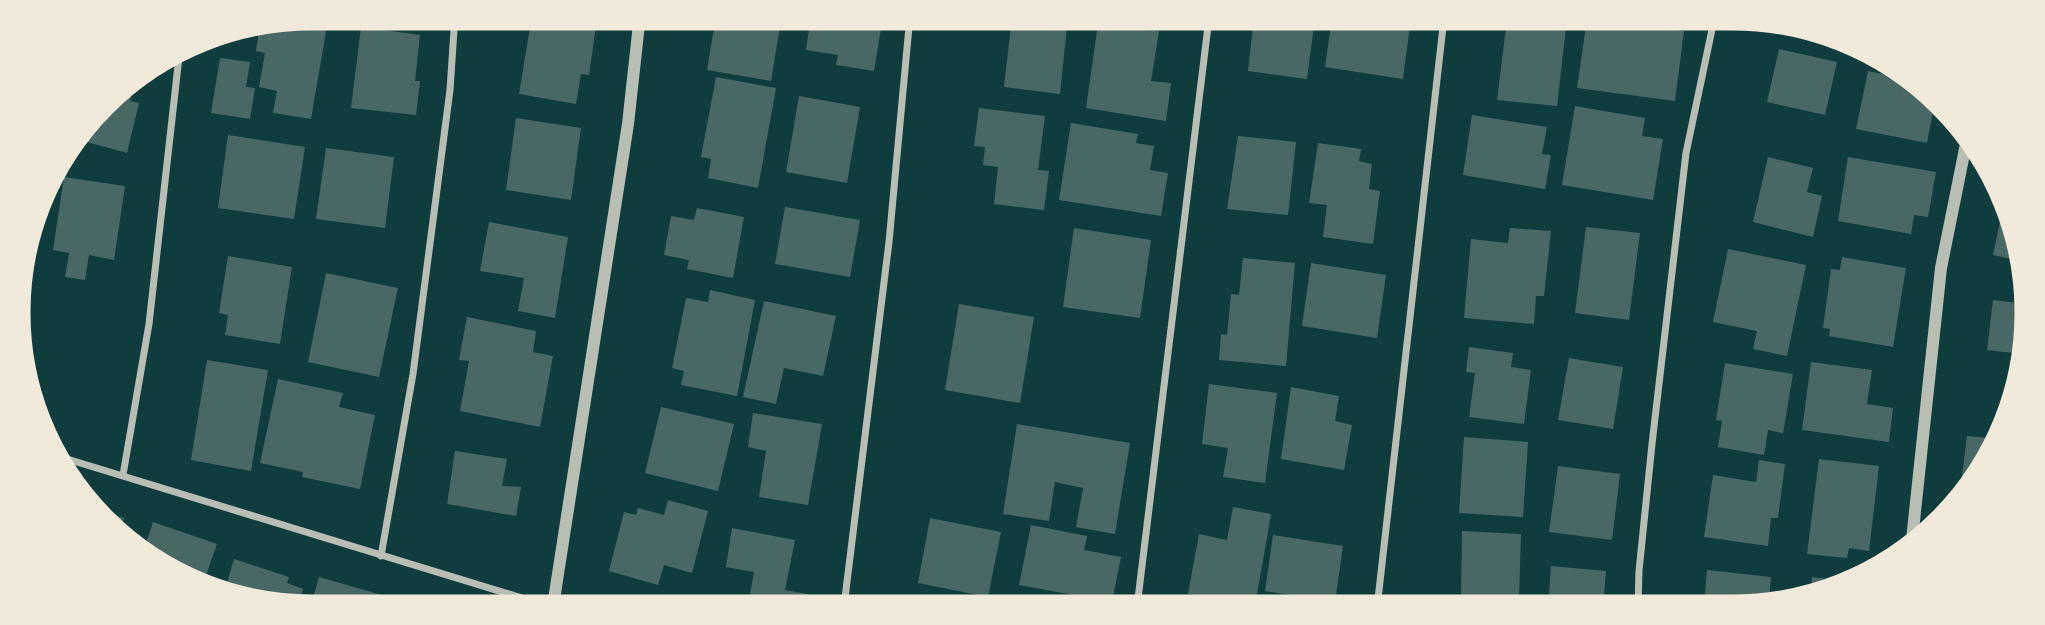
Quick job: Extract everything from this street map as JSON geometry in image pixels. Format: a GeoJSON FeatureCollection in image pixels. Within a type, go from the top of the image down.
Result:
{"type":"FeatureCollection","features":[{"type":"Feature","properties":{"kind":"street"},"geometry":{"type":"LineString","coordinates":[[381,556],[413,374],[450,90],[454,26]]}},
{"type":"Feature","properties":{"kind":"street"},"geometry":{"type":"LineString","coordinates":[[552,599],[628,124],[639,26]]}},
{"type":"Feature","properties":{"kind":"street"},"geometry":{"type":"LineString","coordinates":[[846,599],[889,242],[909,26]]}},
{"type":"Feature","properties":{"kind":"street"},"geometry":{"type":"LineString","coordinates":[[1138,599],[1208,26]]}},
{"type":"Feature","properties":{"kind":"street"},"geometry":{"type":"LineString","coordinates":[[1378,599],[1443,26]]}},
{"type":"Feature","properties":{"kind":"street"},"geometry":{"type":"LineString","coordinates":[[1638,599],[1652,444],[1686,153],[1713,26]]}},
{"type":"Feature","properties":{"kind":"street"},"geometry":{"type":"LineString","coordinates":[[123,475],[149,324],[179,60]]}},
{"type":"Feature","properties":{"kind":"street"},"geometry":{"type":"LineString","coordinates":[[1912,535],[1941,268],[1966,146]]}},
{"type":"Feature","properties":{"kind":"street"},"geometry":{"type":"LineString","coordinates":[[66,459],[527,599]]}},
{"type":"Feature","properties":{"kind":"building"},"geometry":{"type":"Polygon","coordinates":[[[327,26],[311,119],[273,113],[277,91],[259,87],[265,53],[256,51],[259,32],[327,26]]]}},
{"type":"Feature","properties":{"kind":"building"},"geometry":{"type":"Polygon","coordinates":[[[530,26],[596,26],[589,75],[581,74],[576,104],[519,94],[530,26]]]}},
{"type":"Feature","properties":{"kind":"building"},"geometry":{"type":"Polygon","coordinates":[[[714,26],[780,26],[771,81],[707,70],[714,26]]]}},
{"type":"Feature","properties":{"kind":"building"},"geometry":{"type":"Polygon","coordinates":[[[810,26],[881,26],[874,71],[836,65],[838,55],[806,50],[810,26]]]}},
{"type":"Feature","properties":{"kind":"building"},"geometry":{"type":"Polygon","coordinates":[[[1011,26],[1067,26],[1060,94],[1004,87],[1011,26]]]}},
{"type":"Feature","properties":{"kind":"building"},"geometry":{"type":"Polygon","coordinates":[[[1098,26],[1145,26],[1144,30],[1159,31],[1151,81],[1171,83],[1166,121],[1086,108],[1098,26]]]}},
{"type":"Feature","properties":{"kind":"building"},"geometry":{"type":"Polygon","coordinates":[[[1253,26],[1314,26],[1307,79],[1248,71],[1253,26]]]}},
{"type":"Feature","properties":{"kind":"building"},"geometry":{"type":"Polygon","coordinates":[[[1331,26],[1410,26],[1403,79],[1325,67],[1331,26]]]}},
{"type":"Feature","properties":{"kind":"building"},"geometry":{"type":"Polygon","coordinates":[[[1506,26],[1566,26],[1557,106],[1497,100],[1506,26]]]}},
{"type":"Feature","properties":{"kind":"building"},"geometry":{"type":"Polygon","coordinates":[[[1586,26],[1649,26],[1684,31],[1675,101],[1577,88],[1586,26]]]}},
{"type":"Feature","properties":{"kind":"building"},"geometry":{"type":"Polygon","coordinates":[[[361,27],[420,35],[415,81],[420,81],[416,115],[351,108],[361,27]]]}},
{"type":"Feature","properties":{"kind":"building"},"geometry":{"type":"Polygon","coordinates":[[[1779,49],[1837,62],[1825,115],[1767,102],[1779,49]]]}},
{"type":"Feature","properties":{"kind":"building"},"geometry":{"type":"Polygon","coordinates":[[[220,58],[250,62],[246,87],[255,88],[250,119],[211,113],[220,58]]]}},
{"type":"Feature","properties":{"kind":"building"},"geometry":{"type":"Polygon","coordinates":[[[1868,71],[1893,76],[1934,109],[1927,143],[1856,129],[1868,71]]]}},
{"type":"Feature","properties":{"kind":"building"},"geometry":{"type":"Polygon","coordinates":[[[716,77],[776,88],[758,188],[708,178],[711,159],[701,157],[716,77]]]}},
{"type":"Feature","properties":{"kind":"building"},"geometry":{"type":"Polygon","coordinates":[[[133,89],[130,101],[139,103],[127,153],[83,141],[133,89]]]}},
{"type":"Feature","properties":{"kind":"building"},"geometry":{"type":"Polygon","coordinates":[[[799,96],[860,107],[847,183],[786,172],[799,96]]]}},
{"type":"Feature","properties":{"kind":"building"},"geometry":{"type":"Polygon","coordinates":[[[1575,106],[1645,118],[1642,136],[1663,139],[1653,200],[1562,185],[1575,106]]]}},
{"type":"Feature","properties":{"kind":"building"},"geometry":{"type":"Polygon","coordinates":[[[979,108],[1045,116],[1038,170],[1049,171],[1044,210],[994,204],[998,167],[983,165],[985,147],[974,146],[979,108]]]}},
{"type":"Feature","properties":{"kind":"building"},"geometry":{"type":"Polygon","coordinates":[[[1472,115],[1547,127],[1542,154],[1551,155],[1545,189],[1463,175],[1472,115]]]}},
{"type":"Feature","properties":{"kind":"building"},"geometry":{"type":"Polygon","coordinates":[[[516,118],[581,128],[571,200],[506,190],[516,118]]]}},
{"type":"Feature","properties":{"kind":"building"},"geometry":{"type":"Polygon","coordinates":[[[1071,123],[1138,134],[1136,143],[1154,146],[1150,170],[1168,173],[1161,216],[1059,200],[1071,123]]]}},
{"type":"Feature","properties":{"kind":"building"},"geometry":{"type":"Polygon","coordinates":[[[228,135],[305,147],[294,219],[218,208],[228,135]]]}},
{"type":"Feature","properties":{"kind":"building"},"geometry":{"type":"Polygon","coordinates":[[[1238,136],[1296,142],[1288,215],[1227,209],[1238,136]]]}},
{"type":"Feature","properties":{"kind":"building"},"geometry":{"type":"Polygon","coordinates":[[[1318,143],[1361,149],[1359,161],[1372,164],[1369,189],[1380,191],[1373,244],[1323,237],[1327,205],[1309,203],[1318,143]]]}},
{"type":"Feature","properties":{"kind":"building"},"geometry":{"type":"Polygon","coordinates":[[[326,148],[394,157],[385,228],[316,219],[326,148]]]}},
{"type":"Feature","properties":{"kind":"building"},"geometry":{"type":"Polygon","coordinates":[[[1768,157],[1813,168],[1807,192],[1822,196],[1813,237],[1753,222],[1768,157]]]}},
{"type":"Feature","properties":{"kind":"building"},"geometry":{"type":"Polygon","coordinates":[[[1848,157],[1936,172],[1928,217],[1914,215],[1911,234],[1838,221],[1848,157]]]}},
{"type":"Feature","properties":{"kind":"building"},"geometry":{"type":"Polygon","coordinates":[[[64,177],[125,186],[114,260],[89,255],[85,280],[65,277],[69,253],[53,250],[64,177]]]}},
{"type":"Feature","properties":{"kind":"building"},"geometry":{"type":"Polygon","coordinates":[[[785,207],[860,220],[850,277],[775,264],[785,207]]]}},
{"type":"Feature","properties":{"kind":"building"},"geometry":{"type":"Polygon","coordinates":[[[697,208],[744,217],[733,278],[687,269],[689,260],[664,255],[671,216],[694,220],[697,208]]]}},
{"type":"Feature","properties":{"kind":"building"},"geometry":{"type":"Polygon","coordinates":[[[2002,214],[2013,259],[1993,255],[2002,214]]]}},
{"type":"Feature","properties":{"kind":"building"},"geometry":{"type":"Polygon","coordinates":[[[489,222],[568,237],[555,318],[518,311],[524,278],[480,271],[489,222]]]}},
{"type":"Feature","properties":{"kind":"building"},"geometry":{"type":"Polygon","coordinates":[[[1586,227],[1640,233],[1629,320],[1575,313],[1586,227]]]}},
{"type":"Feature","properties":{"kind":"building"},"geometry":{"type":"Polygon","coordinates":[[[1074,228],[1151,240],[1140,318],[1063,307],[1074,228]]]}},
{"type":"Feature","properties":{"kind":"building"},"geometry":{"type":"Polygon","coordinates":[[[1510,228],[1551,231],[1544,296],[1536,296],[1534,324],[1464,318],[1471,239],[1508,243],[1510,228]]]}},
{"type":"Feature","properties":{"kind":"building"},"geometry":{"type":"Polygon","coordinates":[[[1728,249],[1806,265],[1787,356],[1753,349],[1757,331],[1713,322],[1728,249]]]}},
{"type":"Feature","properties":{"kind":"building"},"geometry":{"type":"Polygon","coordinates":[[[228,256],[292,267],[280,344],[225,335],[228,315],[219,313],[228,256]]]}},
{"type":"Feature","properties":{"kind":"building"},"geometry":{"type":"Polygon","coordinates":[[[1842,257],[1906,268],[1893,347],[1829,336],[1830,329],[1823,328],[1831,269],[1840,270],[1842,257]]]}},
{"type":"Feature","properties":{"kind":"building"},"geometry":{"type":"Polygon","coordinates":[[[1243,258],[1295,263],[1286,366],[1219,360],[1221,334],[1227,335],[1231,294],[1239,295],[1243,258]]]}},
{"type":"Feature","properties":{"kind":"building"},"geometry":{"type":"Polygon","coordinates":[[[1311,263],[1386,275],[1377,338],[1302,326],[1311,263]]]}},
{"type":"Feature","properties":{"kind":"building"},"geometry":{"type":"Polygon","coordinates":[[[326,273],[398,288],[379,377],[308,362],[326,273]]]}},
{"type":"Feature","properties":{"kind":"building"},"geometry":{"type":"Polygon","coordinates":[[[710,290],[755,300],[737,396],[681,385],[684,371],[672,368],[686,298],[708,302],[710,290]]]}},
{"type":"Feature","properties":{"kind":"building"},"geometry":{"type":"Polygon","coordinates":[[[1993,300],[2019,303],[2013,366],[2014,353],[1987,350],[1993,300]]]}},
{"type":"Feature","properties":{"kind":"building"},"geometry":{"type":"Polygon","coordinates":[[[764,301],[836,316],[823,376],[784,368],[776,404],[743,397],[764,301]]]}},
{"type":"Feature","properties":{"kind":"building"},"geometry":{"type":"Polygon","coordinates":[[[959,304],[1034,317],[1020,403],[945,390],[959,304]]]}},
{"type":"Feature","properties":{"kind":"building"},"geometry":{"type":"Polygon","coordinates":[[[467,317],[536,331],[533,352],[553,356],[540,427],[460,411],[469,361],[459,360],[467,317]]]}},
{"type":"Feature","properties":{"kind":"building"},"geometry":{"type":"Polygon","coordinates":[[[1469,347],[1513,353],[1511,367],[1531,370],[1524,424],[1469,417],[1475,373],[1466,372],[1469,347]]]}},
{"type":"Feature","properties":{"kind":"building"},"geometry":{"type":"Polygon","coordinates":[[[1569,358],[1623,367],[1613,429],[1558,420],[1569,358]]]}},
{"type":"Feature","properties":{"kind":"building"},"geometry":{"type":"Polygon","coordinates":[[[207,360],[268,370],[251,471],[191,460],[207,360]]]}},
{"type":"Feature","properties":{"kind":"building"},"geometry":{"type":"Polygon","coordinates":[[[1811,362],[1872,370],[1867,404],[1893,408],[1889,442],[1802,430],[1811,362]]]}},
{"type":"Feature","properties":{"kind":"building"},"geometry":{"type":"Polygon","coordinates":[[[1725,363],[1793,374],[1783,433],[1768,430],[1764,455],[1718,447],[1722,421],[1716,420],[1725,363]]]}},
{"type":"Feature","properties":{"kind":"building"},"geometry":{"type":"Polygon","coordinates":[[[278,379],[343,393],[339,407],[375,415],[360,489],[302,477],[303,472],[260,463],[278,379]]]}},
{"type":"Feature","properties":{"kind":"building"},"geometry":{"type":"Polygon","coordinates":[[[1209,384],[1277,393],[1265,483],[1223,477],[1228,448],[1202,444],[1209,384]]]}},
{"type":"Feature","properties":{"kind":"building"},"geometry":{"type":"Polygon","coordinates":[[[1291,387],[1339,396],[1335,421],[1352,425],[1344,470],[1281,459],[1291,387]]]}},
{"type":"Feature","properties":{"kind":"building"},"geometry":{"type":"Polygon","coordinates":[[[661,407],[734,424],[718,491],[645,473],[661,407]]]}},
{"type":"Feature","properties":{"kind":"building"},"geometry":{"type":"Polygon","coordinates":[[[753,413],[822,424],[808,505],[759,497],[766,451],[748,447],[753,413]]]}},
{"type":"Feature","properties":{"kind":"building"},"geometry":{"type":"Polygon","coordinates":[[[1017,424],[1130,443],[1115,534],[1076,527],[1083,488],[1055,482],[1049,521],[1003,514],[1017,424]]]}},
{"type":"Feature","properties":{"kind":"building"},"geometry":{"type":"Polygon","coordinates":[[[1967,436],[1989,438],[1971,472],[1961,486],[1967,436]]]}},
{"type":"Feature","properties":{"kind":"building"},"geometry":{"type":"Polygon","coordinates":[[[1464,437],[1528,442],[1523,517],[1459,513],[1464,437]]]}},
{"type":"Feature","properties":{"kind":"building"},"geometry":{"type":"Polygon","coordinates":[[[455,451],[507,459],[502,486],[521,487],[516,516],[447,504],[455,451]]]}},
{"type":"Feature","properties":{"kind":"building"},"geometry":{"type":"Polygon","coordinates":[[[1819,459],[1879,466],[1869,551],[1849,548],[1847,558],[1807,554],[1819,459]]]}},
{"type":"Feature","properties":{"kind":"building"},"geometry":{"type":"Polygon","coordinates":[[[1759,460],[1785,464],[1778,518],[1771,518],[1768,546],[1704,537],[1713,475],[1756,482],[1759,460]]]}},
{"type":"Feature","properties":{"kind":"building"},"geometry":{"type":"Polygon","coordinates":[[[1558,466],[1620,474],[1612,540],[1549,532],[1558,466]]]}},
{"type":"Feature","properties":{"kind":"building"},"geometry":{"type":"Polygon","coordinates":[[[668,500],[708,511],[692,573],[664,565],[658,585],[609,571],[624,512],[636,515],[638,508],[664,515],[668,500]]]}},
{"type":"Feature","properties":{"kind":"building"},"geometry":{"type":"Polygon","coordinates":[[[1233,507],[1271,514],[1256,599],[1216,599],[1188,594],[1199,534],[1227,540],[1233,507]]]}},
{"type":"Feature","properties":{"kind":"building"},"geometry":{"type":"Polygon","coordinates":[[[108,513],[124,518],[122,526],[108,513]]]}},
{"type":"Feature","properties":{"kind":"building"},"geometry":{"type":"Polygon","coordinates":[[[930,518],[1001,532],[988,597],[918,583],[930,518]]]}},
{"type":"Feature","properties":{"kind":"building"},"geometry":{"type":"Polygon","coordinates":[[[153,522],[217,544],[205,578],[145,545],[153,522]]]}},
{"type":"Feature","properties":{"kind":"building"},"geometry":{"type":"Polygon","coordinates":[[[1031,525],[1087,536],[1084,550],[1121,557],[1113,599],[1096,599],[1019,585],[1031,525]]]}},
{"type":"Feature","properties":{"kind":"building"},"geometry":{"type":"Polygon","coordinates":[[[732,528],[795,540],[785,590],[808,594],[807,599],[749,599],[754,572],[726,567],[732,528]]]}},
{"type":"Feature","properties":{"kind":"building"},"geometry":{"type":"Polygon","coordinates":[[[1462,531],[1521,534],[1519,599],[1461,598],[1462,531]]]}},
{"type":"Feature","properties":{"kind":"building"},"geometry":{"type":"Polygon","coordinates":[[[1273,535],[1343,546],[1335,599],[1316,599],[1265,591],[1273,535]]]}},
{"type":"Feature","properties":{"kind":"building"},"geometry":{"type":"Polygon","coordinates":[[[234,559],[289,577],[287,583],[303,589],[300,598],[226,586],[234,559]]]}},
{"type":"Feature","properties":{"kind":"building"},"geometry":{"type":"Polygon","coordinates":[[[1551,566],[1606,571],[1604,599],[1549,599],[1551,566]]]}},
{"type":"Feature","properties":{"kind":"building"},"geometry":{"type":"Polygon","coordinates":[[[1707,570],[1771,577],[1769,596],[1705,599],[1707,570]]]}},
{"type":"Feature","properties":{"kind":"building"},"geometry":{"type":"Polygon","coordinates":[[[319,577],[396,599],[313,599],[319,577]]]}},
{"type":"Feature","properties":{"kind":"building"},"geometry":{"type":"Polygon","coordinates":[[[1812,577],[1834,580],[1825,584],[1811,588],[1812,577]]]}}]}
